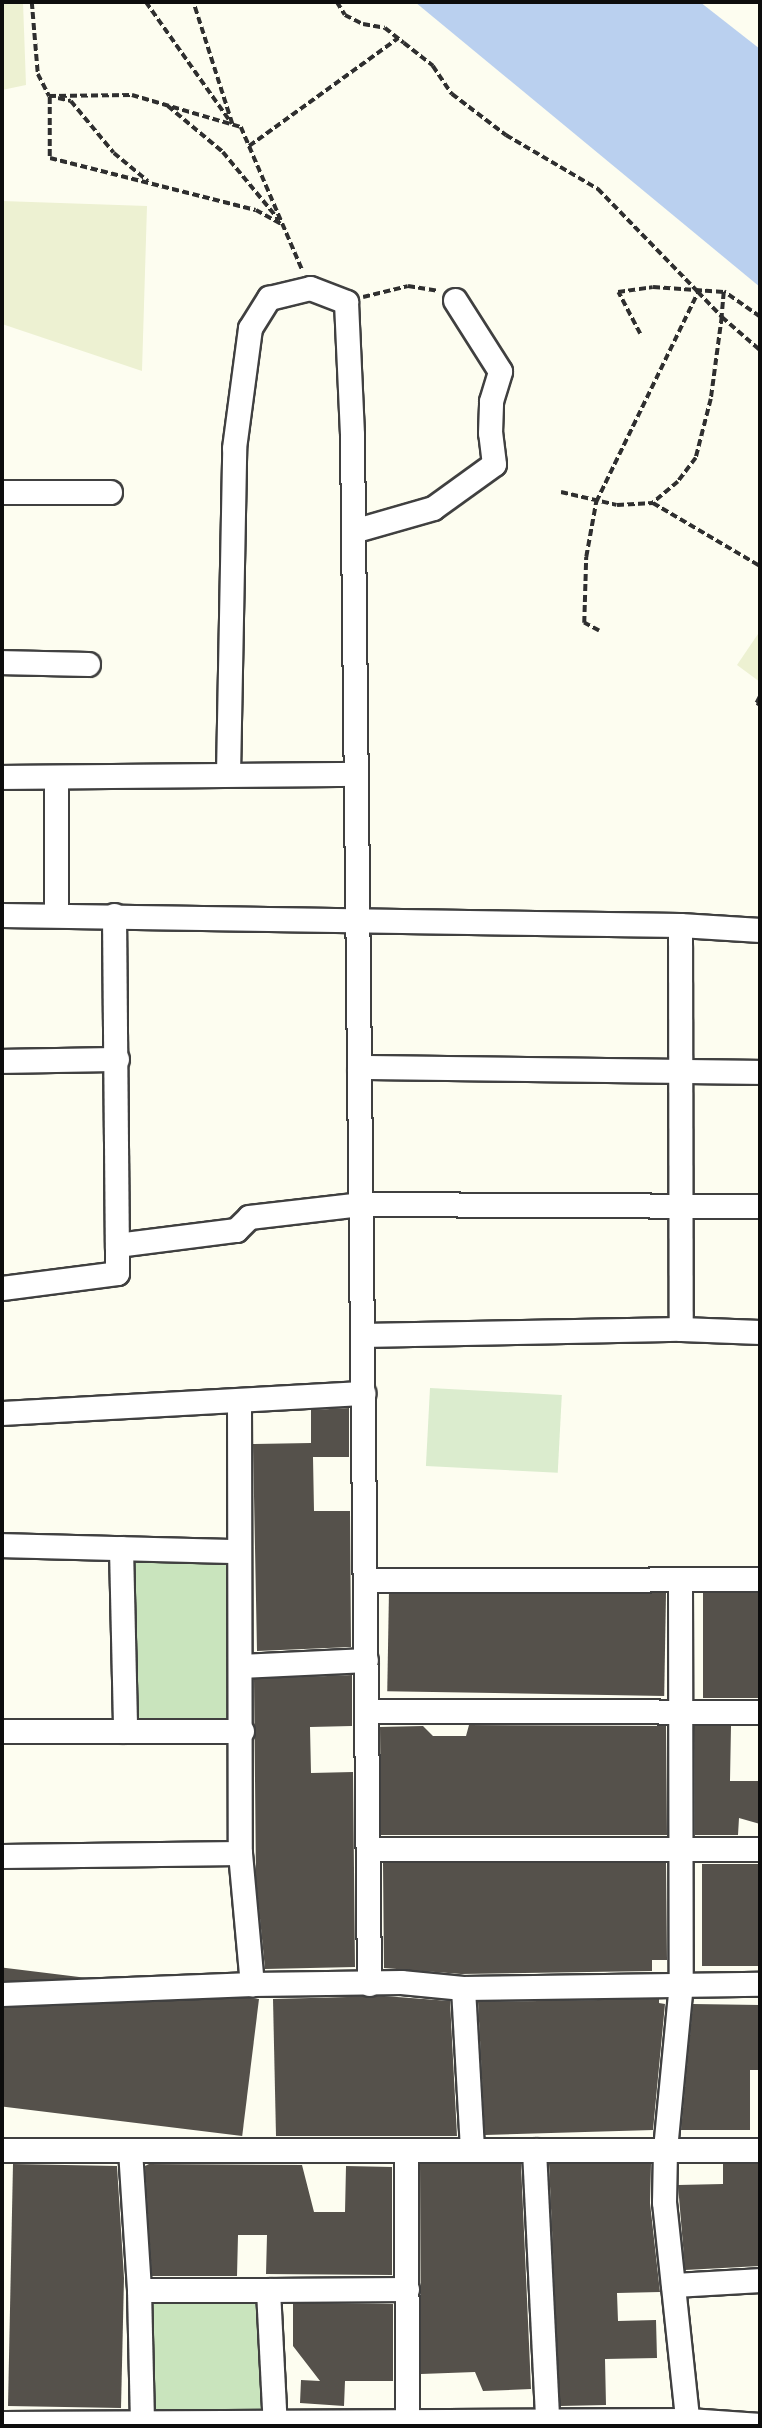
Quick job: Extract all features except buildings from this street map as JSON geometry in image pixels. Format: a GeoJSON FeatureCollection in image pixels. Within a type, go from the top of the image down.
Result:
{"type":"FeatureCollection","features":[{"type":"Feature","properties":{"kind":"street"},"geometry":{"type":"LineString","coordinates":[[228,774],[234,448],[250,328],[269,298],[310,288],[346,302],[353,531],[369,1984]]}},
{"type":"Feature","properties":{"kind":"street"},"geometry":{"type":"LineString","coordinates":[[353,531],[433,508],[494,464],[490,433],[491,401],[500,371],[455,300]]}},
{"type":"Feature","properties":{"kind":"street"},"geometry":{"type":"LineString","coordinates":[[2,492],[110,492]]}},
{"type":"Feature","properties":{"kind":"street"},"geometry":{"type":"LineString","coordinates":[[2,662],[88,664]]}},
{"type":"Feature","properties":{"kind":"street"},"geometry":{"type":"LineString","coordinates":[[2,777],[355,774]]}},
{"type":"Feature","properties":{"kind":"street"},"geometry":{"type":"LineString","coordinates":[[56,778],[56,915]]}},
{"type":"Feature","properties":{"kind":"street"},"geometry":{"type":"LineString","coordinates":[[2,915],[680,925],[760,930]]}},
{"type":"Feature","properties":{"kind":"street"},"geometry":{"type":"LineString","coordinates":[[2,1288],[117,1273],[114,915]]}},
{"type":"Feature","properties":{"kind":"street"},"geometry":{"type":"LineString","coordinates":[[680,925],[678,1071],[682,1205],[681,1329]]}},
{"type":"Feature","properties":{"kind":"street"},"geometry":{"type":"LineString","coordinates":[[2,1060],[117,1059]]}},
{"type":"Feature","properties":{"kind":"street"},"geometry":{"type":"LineString","coordinates":[[359,1067],[760,1072]]}},
{"type":"Feature","properties":{"kind":"street"},"geometry":{"type":"LineString","coordinates":[[117,1245],[236,1230],[249,1217],[362,1204],[760,1206]]}},
{"type":"Feature","properties":{"kind":"street"},"geometry":{"type":"LineString","coordinates":[[362,1335],[681,1329],[760,1332]]}},
{"type":"Feature","properties":{"kind":"street"},"geometry":{"type":"LineString","coordinates":[[2,1413],[363,1393]]}},
{"type":"Feature","properties":{"kind":"street"},"geometry":{"type":"LineString","coordinates":[[239,1400],[242,1731],[240,1853],[252,1984]]}},
{"type":"Feature","properties":{"kind":"street"},"geometry":{"type":"LineString","coordinates":[[2,1545],[239,1551]]}},
{"type":"Feature","properties":{"kind":"street"},"geometry":{"type":"LineString","coordinates":[[121,1548],[125,1731]]}},
{"type":"Feature","properties":{"kind":"street"},"geometry":{"type":"LineString","coordinates":[[365,1580],[760,1579]]}},
{"type":"Feature","properties":{"kind":"street"},"geometry":{"type":"LineString","coordinates":[[680,1580],[681,1983],[665,2150],[664,2202],[688,2423]]}},
{"type":"Feature","properties":{"kind":"street"},"geometry":{"type":"LineString","coordinates":[[241,1666],[366,1660]]}},
{"type":"Feature","properties":{"kind":"street"},"geometry":{"type":"LineString","coordinates":[[366,1711],[760,1712]]}},
{"type":"Feature","properties":{"kind":"street"},"geometry":{"type":"LineString","coordinates":[[2,1731],[242,1731]]}},
{"type":"Feature","properties":{"kind":"street"},"geometry":{"type":"LineString","coordinates":[[368,1849],[760,1849]]}},
{"type":"Feature","properties":{"kind":"street"},"geometry":{"type":"LineString","coordinates":[[2,1856],[240,1853]]}},
{"type":"Feature","properties":{"kind":"street"},"geometry":{"type":"LineString","coordinates":[[2,1994],[252,1984],[401,1982],[463,1988],[760,1984]]}},
{"type":"Feature","properties":{"kind":"street"},"geometry":{"type":"LineString","coordinates":[[463,1988],[472,2148]]}},
{"type":"Feature","properties":{"kind":"street"},"geometry":{"type":"LineString","coordinates":[[2,2150],[760,2150]]}},
{"type":"Feature","properties":{"kind":"street"},"geometry":{"type":"LineString","coordinates":[[130,2150],[139,2290],[142,2422]]}},
{"type":"Feature","properties":{"kind":"street"},"geometry":{"type":"LineString","coordinates":[[406,2150],[407,2423]]}},
{"type":"Feature","properties":{"kind":"street"},"geometry":{"type":"LineString","coordinates":[[534,2150],[547,2420]]}},
{"type":"Feature","properties":{"kind":"street"},"geometry":{"type":"LineString","coordinates":[[673,2285],[760,2280]]}},
{"type":"Feature","properties":{"kind":"street"},"geometry":{"type":"LineString","coordinates":[[139,2290],[407,2289]]}},
{"type":"Feature","properties":{"kind":"street"},"geometry":{"type":"LineString","coordinates":[[268,2290],[275,2424]]}},
{"type":"Feature","properties":{"kind":"street"},"geometry":{"type":"LineString","coordinates":[[2,2423],[275,2424],[547,2420],[760,2425]]}},
{"type":"Feature","properties":{"kind":"path"},"geometry":{"type":"LineString","coordinates":[[32,2],[38,74],[49,96],[50,158],[256,210],[283,225]]}},
{"type":"Feature","properties":{"kind":"path"},"geometry":{"type":"LineString","coordinates":[[146,2],[232,124]]}},
{"type":"Feature","properties":{"kind":"path"},"geometry":{"type":"LineString","coordinates":[[193,2],[232,124]]}},
{"type":"Feature","properties":{"kind":"path"},"geometry":{"type":"LineString","coordinates":[[337,2],[345,15],[363,24],[384,28],[398,38],[433,66],[452,94],[506,135],[598,188],[722,317],[760,350]]}},
{"type":"Feature","properties":{"kind":"path"},"geometry":{"type":"LineString","coordinates":[[249,146],[398,38]]}},
{"type":"Feature","properties":{"kind":"path"},"geometry":{"type":"LineString","coordinates":[[49,96],[132,95],[241,127],[310,288]]}},
{"type":"Feature","properties":{"kind":"path"},"geometry":{"type":"LineString","coordinates":[[49,96],[71,101],[114,153],[148,181]]}},
{"type":"Feature","properties":{"kind":"path"},"geometry":{"type":"LineString","coordinates":[[166,105],[223,152],[283,225]]}},
{"type":"Feature","properties":{"kind":"path"},"geometry":{"type":"LineString","coordinates":[[346,302],[408,286],[437,291],[455,300]]}},
{"type":"Feature","properties":{"kind":"path"},"geometry":{"type":"LineString","coordinates":[[640,334],[618,292],[653,287],[724,292],[760,317]]}},
{"type":"Feature","properties":{"kind":"path"},"geometry":{"type":"LineString","coordinates":[[599,631],[584,623],[586,557],[596,502],[698,292]]}},
{"type":"Feature","properties":{"kind":"path"},"geometry":{"type":"LineString","coordinates":[[653,503],[678,482],[696,458],[711,399],[724,292]]}},
{"type":"Feature","properties":{"kind":"path"},"geometry":{"type":"LineString","coordinates":[[561,492],[617,505],[653,503],[760,566]]}},
{"type":"Feature","properties":{"kind":"path"},"geometry":{"type":"LineString","coordinates":[[760,697],[757,703],[760,705]]}},
{"type":"Feature","properties":{"kind":"green space"},"geometry":{"type":"Polygon","coordinates":[[[2,2],[23,2],[26,85],[2,90],[2,2]]]}},
{"type":"Feature","properties":{"kind":"green space"},"geometry":{"type":"Polygon","coordinates":[[[2,201],[147,206],[142,371],[2,324],[2,201]]]}},
{"type":"Feature","properties":{"kind":"green space"},"geometry":{"type":"Polygon","coordinates":[[[760,631],[760,682],[737,665],[760,631]]]}},
{"type":"Feature","properties":{"kind":"green space"},"geometry":{"type":"Polygon","coordinates":[[[430,1388],[562,1395],[558,1473],[426,1466],[430,1388]]]}},
{"type":"Feature","properties":{"kind":"green space"},"geometry":{"type":"Polygon","coordinates":[[[121,1548],[239,1550],[236,1733],[118,1731],[121,1548]]]}},
{"type":"Feature","properties":{"kind":"green space"},"geometry":{"type":"Polygon","coordinates":[[[139,2290],[268,2290],[268,2422],[139,2422],[139,2290]]]}},
{"type":"Feature","properties":{"kind":"water"},"geometry":{"type":"Polygon","coordinates":[[[415,2],[700,2],[760,49],[760,287],[415,2]]]}}]}
